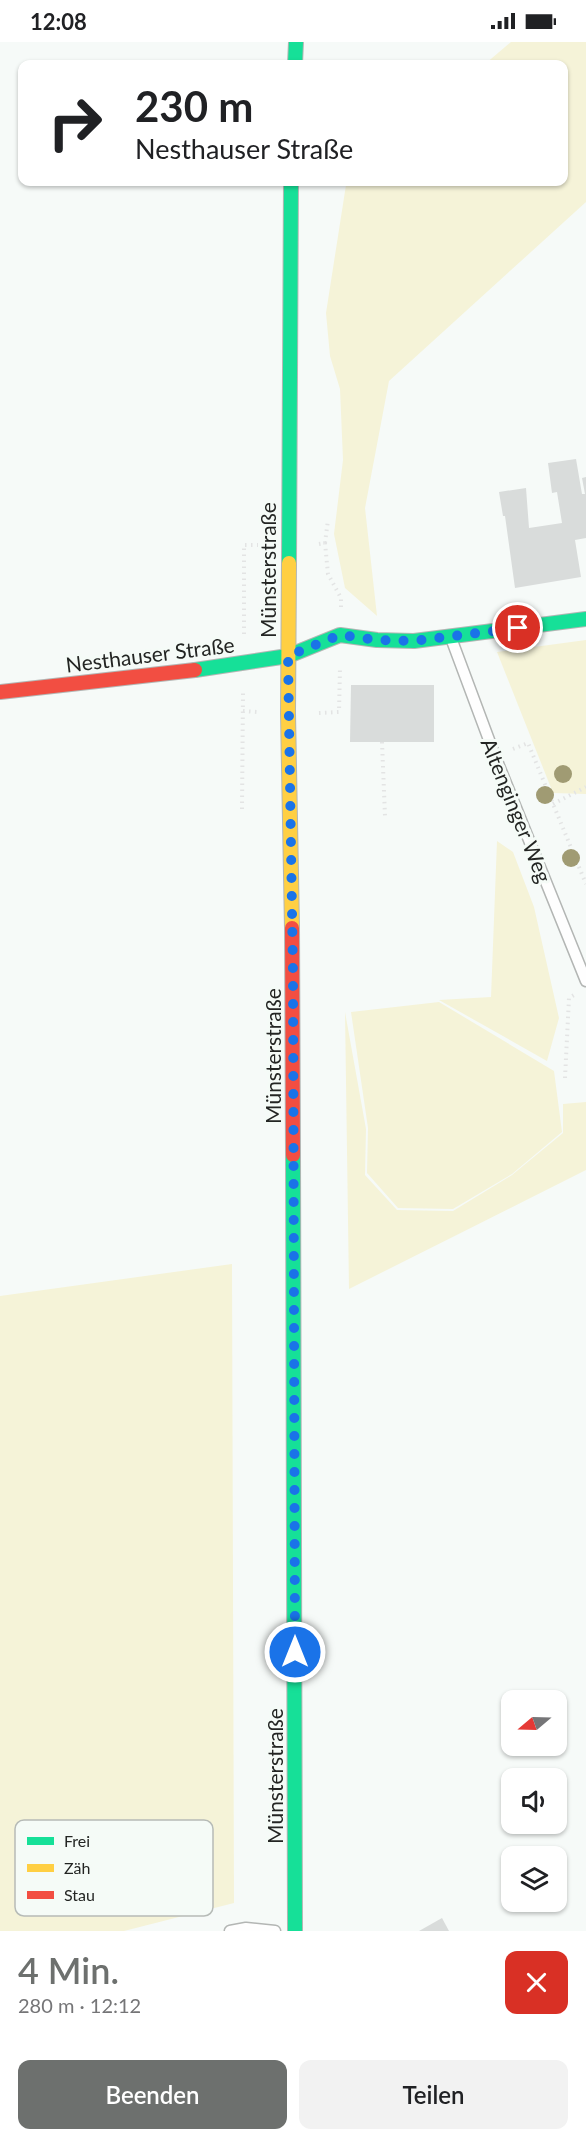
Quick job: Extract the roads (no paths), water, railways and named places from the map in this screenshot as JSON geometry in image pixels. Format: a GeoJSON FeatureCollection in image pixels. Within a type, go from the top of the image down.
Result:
{"type":"FeatureCollection","features":[{"type":"Feature","properties":{"kind":"main road"},"geometry":{"type":"LineString","coordinates":[[295,60],[296,42]]}},
{"type":"Feature","properties":{"kind":"main road","name":"Münsterstraße"},"geometry":{"type":"LineString","coordinates":[[291,186],[288,656],[293,999],[295,1931]]}},
{"type":"Feature","properties":{"kind":"main road","name":"Nesthauser Straße"},"geometry":{"type":"LineString","coordinates":[[0,692],[243,664],[288,656],[340,635],[377,640],[414,641],[586,619]]}},
{"type":"Feature","properties":{"kind":"lane","name":"Altenginger Weg"},"geometry":{"type":"LineString","coordinates":[[451,638],[495,756],[586,981]]}},
{"type":"Feature","properties":{"kind":"lane"},"geometry":{"type":"LineString","coordinates":[[230,1931],[246,1928],[275,1931]]}}]}
